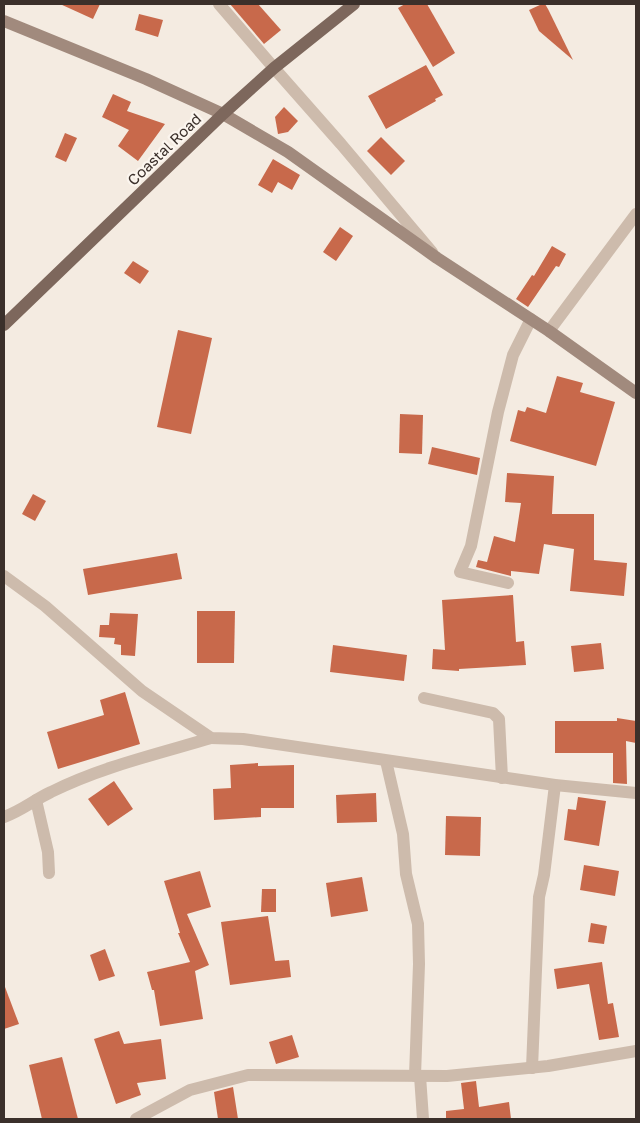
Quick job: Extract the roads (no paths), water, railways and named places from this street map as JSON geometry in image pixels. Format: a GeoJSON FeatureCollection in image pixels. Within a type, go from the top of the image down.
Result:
{"type":"FeatureCollection","features":[{"type":"Feature","properties":{"kind":"main road","name":"Coastal Road"},"geometry":{"type":"LineString","coordinates":[[4,325],[223,114],[274,68],[354,4]]}},
{"type":"Feature","properties":{"kind":"street"},"geometry":{"type":"LineString","coordinates":[[219,4],[341,144],[436,258]]}},
{"type":"Feature","properties":{"kind":"street"},"geometry":{"type":"LineString","coordinates":[[4,21],[146,79],[223,114],[288,152],[436,258],[549,331],[636,393]]}},
{"type":"Feature","properties":{"kind":"street"},"geometry":{"type":"LineString","coordinates":[[549,331],[636,214]]}},
{"type":"Feature","properties":{"kind":"street"},"geometry":{"type":"LineString","coordinates":[[508,583],[460,572],[471,546],[498,412],[514,356],[531,319]]}},
{"type":"Feature","properties":{"kind":"street"},"geometry":{"type":"LineString","coordinates":[[4,576],[45,606],[142,692],[211,738]]}},
{"type":"Feature","properties":{"kind":"street"},"geometry":{"type":"LineString","coordinates":[[424,698],[493,713],[499,720],[502,778]]}},
{"type":"Feature","properties":{"kind":"street"},"geometry":{"type":"LineString","coordinates":[[4,818],[50,792],[115,766],[211,738],[243,739],[502,778],[636,793]]}},
{"type":"Feature","properties":{"kind":"street"},"geometry":{"type":"LineString","coordinates":[[386,762],[403,834],[406,874],[418,924],[418,1076],[423,1119]]}},
{"type":"Feature","properties":{"kind":"street"},"geometry":{"type":"LineString","coordinates":[[532,1068],[539,897],[544,875],[555,785]]}},
{"type":"Feature","properties":{"kind":"street"},"geometry":{"type":"LineString","coordinates":[[36,800],[48,852],[49,873]]}},
{"type":"Feature","properties":{"kind":"street"},"geometry":{"type":"LineString","coordinates":[[136,1119],[190,1090],[248,1075],[447,1076],[532,1068],[636,1051]]}}]}
